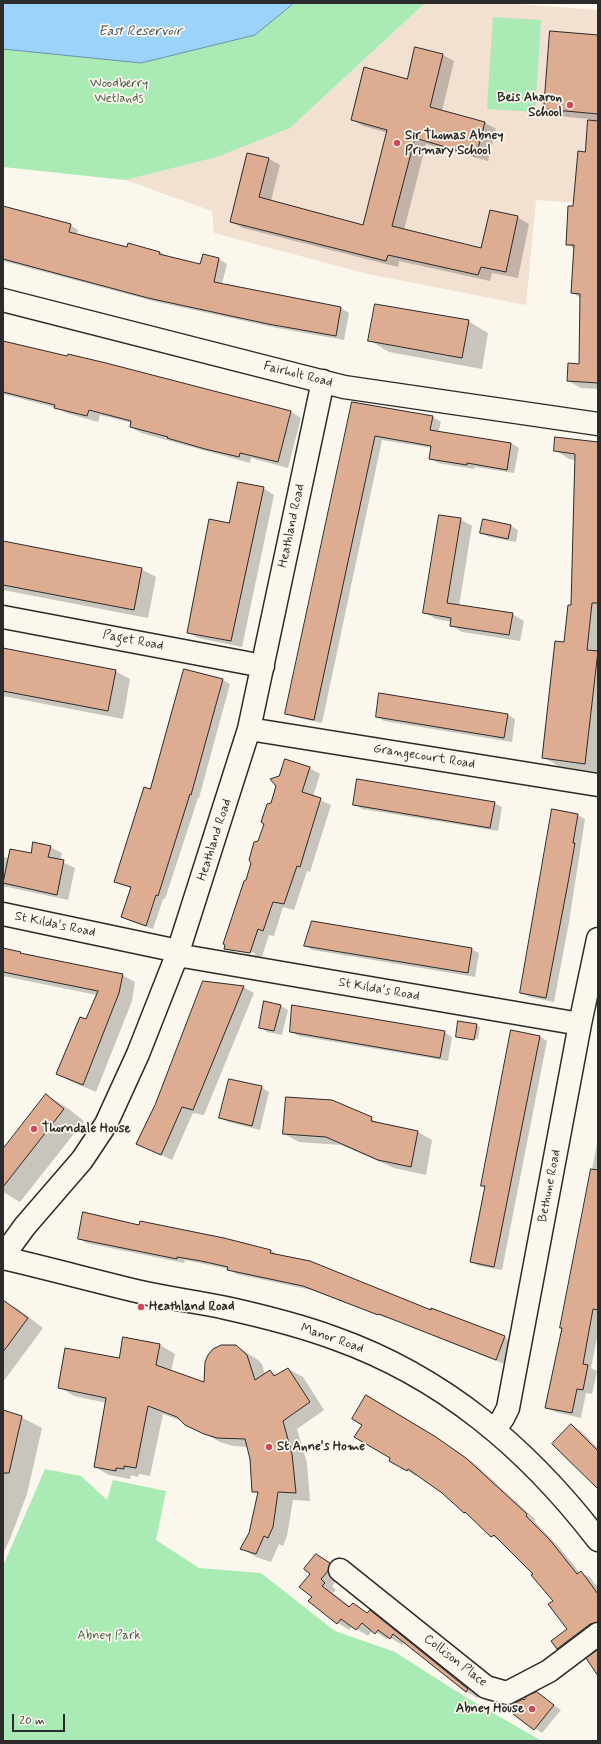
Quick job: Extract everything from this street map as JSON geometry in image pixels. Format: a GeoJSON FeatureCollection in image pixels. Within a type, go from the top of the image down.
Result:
{"type":"FeatureCollection","features":[{"type":"Feature","properties":{"kind":"street","name":"Fairholt Road"},"geometry":{"type":"LineString","coordinates":[[3,300],[344,387],[598,424]]}},
{"type":"Feature","properties":{"kind":"street","name":"Heathland Road"},"geometry":{"type":"LineString","coordinates":[[3,1257],[25,1226],[82,1160],[106,1124],[135,1061],[178,953],[249,729],[323,381]]}},
{"type":"Feature","properties":{"kind":"street","name":"Paget Road"},"geometry":{"type":"LineString","coordinates":[[3,617],[263,666]]}},
{"type":"Feature","properties":{"kind":"street","name":"Grangecourt Road"},"geometry":{"type":"LineString","coordinates":[[249,729],[598,785]]}},
{"type":"Feature","properties":{"kind":"street","name":"St Kilda's Road"},"geometry":{"type":"LineString","coordinates":[[3,914],[178,953],[580,1024]]}},
{"type":"Feature","properties":{"kind":"street","name":"Bethune Road"},"geometry":{"type":"LineString","coordinates":[[495,1429],[508,1408],[580,1024],[598,939]]}},
{"type":"Feature","properties":{"kind":"street","name":"Manor Road"},"geometry":{"type":"LineString","coordinates":[[3,1257],[147,1293],[226,1308],[294,1325],[334,1338],[375,1354],[422,1378],[495,1429],[537,1468],[598,1540]]}},
{"type":"Feature","properties":{"kind":"street","name":"Collison Place"},"geometry":{"type":"LineString","coordinates":[[340,1570],[486,1687],[507,1693],[549,1670],[598,1634]]}},
{"type":"Feature","properties":{"kind":"shaded area","name":"Sir Thomas Abney Primary School"},"geometry":{"type":"Polygon","coordinates":[[[425,3],[504,3],[598,10],[598,204],[536,200],[526,305],[368,274],[214,233],[212,211],[125,180],[217,157],[290,128],[425,3]]]}},
{"type":"Feature","properties":{"kind":"green space","name":"Woodberry Wetlands"},"geometry":{"type":"Polygon","coordinates":[[[3,3],[425,3],[290,128],[217,157],[125,180],[3,167],[3,3]]]}},
{"type":"Feature","properties":{"kind":"green space"},"geometry":{"type":"Polygon","coordinates":[[[493,17],[541,20],[535,112],[487,109],[493,17]]]}},
{"type":"Feature","properties":{"kind":"green space","name":"Abney Park"},"geometry":{"type":"Polygon","coordinates":[[[45,1469],[81,1476],[107,1500],[113,1480],[166,1491],[156,1540],[199,1568],[261,1573],[335,1631],[395,1652],[467,1698],[542,1741],[3,1741],[3,1566],[45,1469]]]}},
{"type":"Feature","properties":{"kind":"water","name":"East Reservoir"},"geometry":{"type":"Polygon","coordinates":[[[3,3],[294,3],[255,35],[141,63],[3,49],[3,3]]]}},
{"type":"Feature","properties":{"kind":"building"},"geometry":{"type":"Polygon","coordinates":[[[550,31],[598,35],[598,114],[544,109],[550,31]]]}},
{"type":"Feature","properties":{"kind":"building"},"geometry":{"type":"Polygon","coordinates":[[[415,47],[443,54],[430,107],[485,122],[476,156],[415,138],[392,226],[481,248],[490,210],[518,216],[506,272],[481,267],[478,275],[388,255],[386,261],[230,222],[247,153],[269,158],[259,197],[363,225],[387,130],[351,120],[364,67],[407,79],[415,47]]]}},
{"type":"Feature","properties":{"kind":"building"},"geometry":{"type":"Polygon","coordinates":[[[588,120],[598,121],[598,383],[567,381],[568,363],[579,364],[580,294],[571,293],[574,245],[566,245],[568,206],[573,206],[578,151],[585,152],[588,120]]]}},
{"type":"Feature","properties":{"kind":"building"},"geometry":{"type":"Polygon","coordinates":[[[3,206],[71,224],[69,232],[127,247],[128,243],[160,252],[159,254],[200,264],[203,254],[219,258],[214,282],[341,307],[336,336],[268,324],[148,298],[3,259],[3,206]]]}},
{"type":"Feature","properties":{"kind":"building"},"geometry":{"type":"Polygon","coordinates":[[[375,304],[469,320],[462,358],[368,341],[375,304]]]}},
{"type":"Feature","properties":{"kind":"building"},"geometry":{"type":"Polygon","coordinates":[[[3,341],[67,356],[68,354],[106,363],[291,411],[278,462],[240,453],[239,457],[205,449],[130,427],[131,421],[89,410],[87,416],[54,408],[55,405],[3,392],[3,341]]]}},
{"type":"Feature","properties":{"kind":"building"},"geometry":{"type":"Polygon","coordinates":[[[352,402],[433,416],[430,430],[511,443],[507,470],[467,463],[467,465],[429,459],[431,446],[375,436],[314,720],[285,714],[352,402]]]}},
{"type":"Feature","properties":{"kind":"building"},"geometry":{"type":"Polygon","coordinates":[[[555,437],[598,442],[598,603],[592,603],[587,650],[598,651],[585,764],[542,758],[555,641],[564,642],[568,605],[571,605],[575,454],[554,451],[555,437]]]}},
{"type":"Feature","properties":{"kind":"building"},"geometry":{"type":"Polygon","coordinates":[[[238,482],[264,487],[231,641],[187,633],[209,519],[229,523],[238,482]]]}},
{"type":"Feature","properties":{"kind":"building"},"geometry":{"type":"Polygon","coordinates":[[[439,515],[461,518],[447,603],[513,613],[509,635],[450,626],[451,618],[423,613],[439,515]]]}},
{"type":"Feature","properties":{"kind":"building"},"geometry":{"type":"Polygon","coordinates":[[[483,519],[511,525],[508,539],[480,533],[483,519]]]}},
{"type":"Feature","properties":{"kind":"building"},"geometry":{"type":"Polygon","coordinates":[[[3,541],[142,568],[134,610],[3,585],[3,541]]]}},
{"type":"Feature","properties":{"kind":"building"},"geometry":{"type":"Polygon","coordinates":[[[3,648],[116,670],[108,711],[3,691],[3,648]]]}},
{"type":"Feature","properties":{"kind":"building"},"geometry":{"type":"Polygon","coordinates":[[[184,669],[223,679],[191,795],[190,794],[158,896],[156,895],[146,926],[121,917],[131,887],[114,882],[144,787],[150,789],[184,669]]]}},
{"type":"Feature","properties":{"kind":"building"},"geometry":{"type":"Polygon","coordinates":[[[379,693],[508,714],[504,738],[376,717],[379,693]]]}},
{"type":"Feature","properties":{"kind":"building"},"geometry":{"type":"Polygon","coordinates":[[[285,759],[310,767],[302,792],[321,798],[300,867],[297,866],[284,904],[273,902],[263,931],[258,929],[250,953],[224,949],[225,945],[223,944],[251,863],[249,860],[254,842],[258,841],[264,824],[261,822],[267,804],[271,803],[276,786],[270,779],[279,776],[285,759]]]}},
{"type":"Feature","properties":{"kind":"building"},"geometry":{"type":"Polygon","coordinates":[[[357,779],[495,802],[490,828],[353,805],[357,779]]]}},
{"type":"Feature","properties":{"kind":"building"},"geometry":{"type":"Polygon","coordinates":[[[552,809],[578,814],[573,843],[575,843],[546,998],[520,993],[552,809]]]}},
{"type":"Feature","properties":{"kind":"building"},"geometry":{"type":"Polygon","coordinates":[[[33,842],[51,846],[48,857],[64,860],[57,895],[3,883],[10,849],[31,853],[33,842]]]}},
{"type":"Feature","properties":{"kind":"building"},"geometry":{"type":"Polygon","coordinates":[[[312,921],[472,948],[468,973],[304,946],[312,921]]]}},
{"type":"Feature","properties":{"kind":"building"},"geometry":{"type":"Polygon","coordinates":[[[3,948],[21,952],[20,953],[123,974],[119,993],[83,1085],[56,1074],[80,1017],[86,1019],[98,991],[3,972],[3,948]]]}},
{"type":"Feature","properties":{"kind":"building"},"geometry":{"type":"Polygon","coordinates":[[[203,981],[244,986],[193,1110],[182,1107],[161,1155],[136,1144],[155,1105],[203,981]]]}},
{"type":"Feature","properties":{"kind":"building"},"geometry":{"type":"Polygon","coordinates":[[[264,1001],[281,1005],[274,1031],[259,1028],[264,1001]]]}},
{"type":"Feature","properties":{"kind":"building"},"geometry":{"type":"Polygon","coordinates":[[[292,1005],[445,1031],[440,1058],[290,1032],[292,1005]]]}},
{"type":"Feature","properties":{"kind":"building"},"geometry":{"type":"Polygon","coordinates":[[[458,1021],[477,1024],[474,1040],[456,1037],[458,1021]]]}},
{"type":"Feature","properties":{"kind":"building"},"geometry":{"type":"Polygon","coordinates":[[[511,1030],[540,1036],[494,1267],[470,1262],[485,1186],[481,1186],[511,1030]]]}},
{"type":"Feature","properties":{"kind":"building"},"geometry":{"type":"Polygon","coordinates":[[[229,1079],[262,1086],[252,1126],[219,1118],[229,1079]]]}},
{"type":"Feature","properties":{"kind":"building","name":"Thorndale House"},"geometry":{"type":"Polygon","coordinates":[[[46,1094],[64,1109],[3,1187],[3,1149],[46,1094]]]}},
{"type":"Feature","properties":{"kind":"building"},"geometry":{"type":"Polygon","coordinates":[[[286,1097],[332,1100],[372,1117],[371,1121],[418,1131],[411,1167],[378,1160],[326,1137],[283,1134],[286,1097]]]}},
{"type":"Feature","properties":{"kind":"building"},"geometry":{"type":"Polygon","coordinates":[[[591,1169],[598,1170],[598,1310],[593,1309],[583,1364],[588,1365],[583,1390],[577,1389],[572,1413],[545,1408],[562,1328],[560,1328],[591,1169]]]}},
{"type":"Feature","properties":{"kind":"building"},"geometry":{"type":"Polygon","coordinates":[[[83,1212],[139,1225],[140,1221],[224,1238],[271,1250],[270,1253],[310,1261],[431,1310],[431,1308],[505,1336],[496,1360],[303,1286],[227,1270],[228,1267],[201,1261],[177,1257],[177,1259],[78,1239],[83,1212]]]}},
{"type":"Feature","properties":{"kind":"building"},"geometry":{"type":"Polygon","coordinates":[[[3,1300],[28,1318],[3,1352],[3,1300]]]}},
{"type":"Feature","properties":{"kind":"building","name":"St Anne's Home"},"geometry":{"type":"Polygon","coordinates":[[[123,1337],[160,1344],[156,1365],[204,1382],[205,1362],[213,1349],[221,1345],[236,1345],[247,1355],[255,1380],[270,1370],[274,1376],[288,1368],[310,1402],[283,1421],[292,1454],[296,1493],[278,1492],[273,1527],[268,1538],[264,1536],[256,1554],[240,1549],[249,1533],[258,1492],[252,1492],[250,1459],[245,1439],[217,1438],[204,1434],[185,1425],[177,1417],[148,1406],[136,1468],[124,1466],[124,1469],[116,1468],[116,1471],[94,1467],[106,1398],[58,1388],[65,1348],[119,1358],[123,1337]]]}},
{"type":"Feature","properties":{"kind":"building"},"geometry":{"type":"Polygon","coordinates":[[[366,1395],[436,1437],[466,1458],[527,1514],[526,1516],[550,1540],[577,1574],[581,1571],[598,1594],[598,1622],[590,1624],[557,1649],[551,1641],[567,1629],[548,1604],[553,1601],[531,1575],[533,1574],[494,1535],[491,1537],[465,1512],[464,1513],[442,1493],[408,1469],[407,1471],[389,1461],[390,1458],[354,1437],[362,1425],[352,1419],[366,1395]]]}},
{"type":"Feature","properties":{"kind":"building"},"geometry":{"type":"Polygon","coordinates":[[[3,1410],[22,1416],[9,1473],[3,1473],[3,1410]]]}},
{"type":"Feature","properties":{"kind":"building"},"geometry":{"type":"Polygon","coordinates":[[[571,1424],[598,1451],[598,1489],[552,1444],[571,1424]]]}},
{"type":"Feature","properties":{"kind":"building"},"geometry":{"type":"Polygon","coordinates":[[[316,1554],[330,1563],[328,1571],[321,1579],[325,1583],[322,1586],[349,1607],[353,1603],[367,1613],[370,1610],[468,1689],[466,1692],[393,1634],[390,1639],[378,1630],[375,1634],[362,1623],[356,1630],[341,1619],[337,1624],[308,1601],[312,1597],[299,1587],[310,1574],[304,1569],[316,1554]]]}},
{"type":"Feature","properties":{"kind":"building"},"geometry":{"type":"Polygon","coordinates":[[[598,1650],[598,1676],[586,1658],[598,1650]]]}},
{"type":"Feature","properties":{"kind":"building","name":"Abney House"},"geometry":{"type":"Polygon","coordinates":[[[537,1692],[554,1705],[534,1730],[513,1714],[516,1711],[511,1708],[515,1703],[523,1699],[524,1700],[527,1696],[537,1692]]]}},
{"type":"Feature","properties":{"kind":"place","name":"Beis Aharon School"},"geometry":{"type":"Point","coordinates":[570,105]}},
{"type":"Feature","properties":{"kind":"place","name":"Sir Thomas Abney Primary School"},"geometry":{"type":"Point","coordinates":[397,143]}},
{"type":"Feature","properties":{"kind":"place","name":"Thorndale House"},"geometry":{"type":"Point","coordinates":[34,1129]}},
{"type":"Feature","properties":{"kind":"place","name":"Heathland Road"},"geometry":{"type":"Point","coordinates":[141,1307]}},
{"type":"Feature","properties":{"kind":"place","name":"St Anne's Home"},"geometry":{"type":"Point","coordinates":[269,1447]}},
{"type":"Feature","properties":{"kind":"place","name":"Abney House"},"geometry":{"type":"Point","coordinates":[532,1709]}}]}
